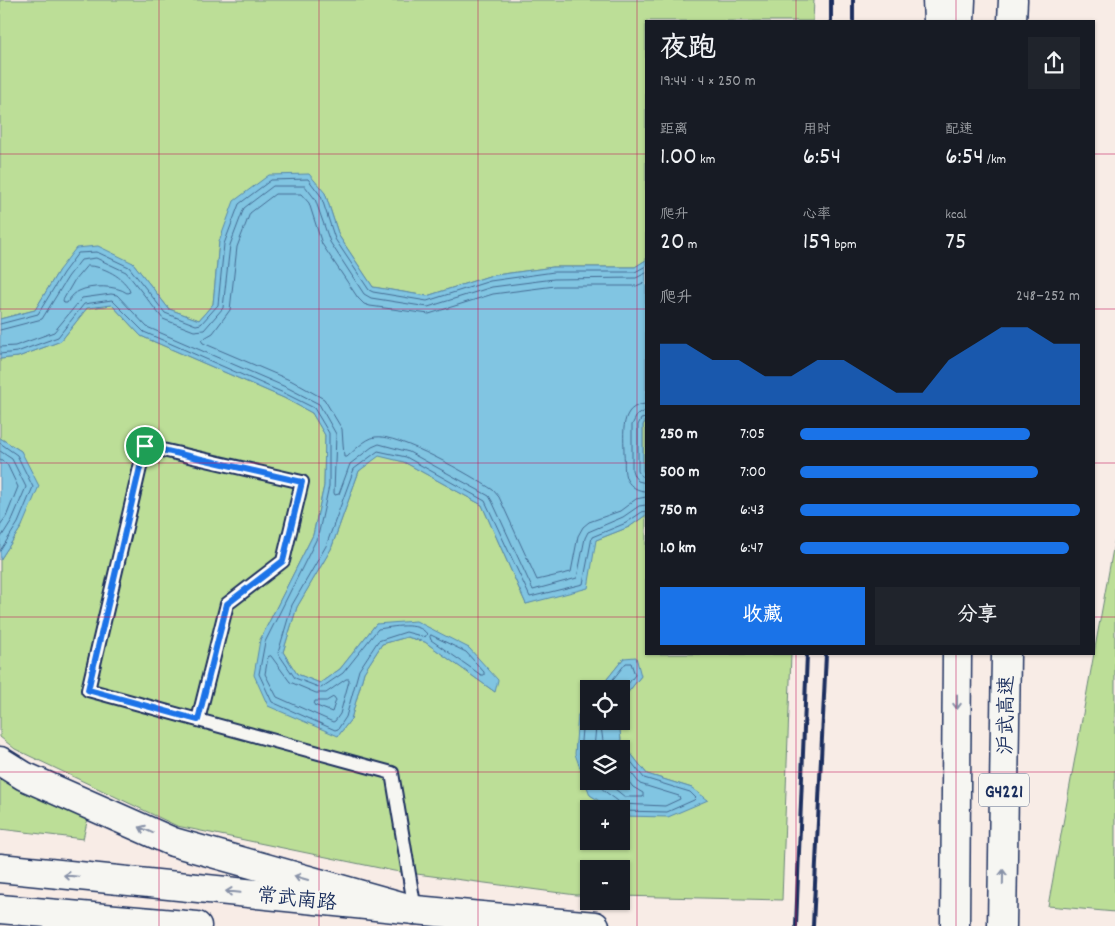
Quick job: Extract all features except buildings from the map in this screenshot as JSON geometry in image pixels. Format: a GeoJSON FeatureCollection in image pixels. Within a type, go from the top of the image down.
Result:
{"type":"FeatureCollection","features":[{"type":"Feature","properties":{"kind":"main road"},"geometry":{"type":"LineString","coordinates":[[937,0],[938,20]]}},
{"type":"Feature","properties":{"kind":"main road"},"geometry":{"type":"LineString","coordinates":[[960,0],[960,20]]}},
{"type":"Feature","properties":{"kind":"main road"},"geometry":{"type":"LineString","coordinates":[[1012,0],[1012,20]]}},
{"type":"Feature","properties":{"kind":"main road","name":"G4221"},"geometry":{"type":"LineString","coordinates":[[955,926],[958,655]]}},
{"type":"Feature","properties":{"kind":"main road","name":"沪武高速"},"geometry":{"type":"LineString","coordinates":[[1002,926],[1006,655]]}},
{"type":"Feature","properties":{"kind":"main road"},"geometry":{"type":"LineString","coordinates":[[0,761],[24,776],[173,842],[415,910]]}},
{"type":"Feature","properties":{"kind":"main road","name":"常武南路"},"geometry":{"type":"LineString","coordinates":[[0,868],[415,910],[595,926]]}},
{"type":"Feature","properties":{"kind":"main road"},"geometry":{"type":"LineString","coordinates":[[0,909],[197,926]]}},
{"type":"Feature","properties":{"kind":"lane"},"geometry":{"type":"LineString","coordinates":[[198,720],[227,604],[283,561],[302,482],[145,446],[88,690],[198,720],[392,772],[415,910]]}},
{"type":"Feature","properties":{"kind":"green space"},"geometry":{"type":"Polygon","coordinates":[[[0,0],[814,0],[813,20],[645,20],[645,261],[635,267],[553,267],[489,276],[427,296],[373,287],[339,236],[325,193],[219,242],[213,304],[199,320],[169,309],[133,263],[59,270],[35,310],[0,319],[0,0]]]}},
{"type":"Feature","properties":{"kind":"green space"},"geometry":{"type":"Polygon","coordinates":[[[112,305],[141,336],[284,398],[312,413],[325,435],[324,486],[313,535],[260,640],[338,736],[351,719],[364,672],[382,644],[407,637],[425,642],[495,692],[469,648],[376,624],[340,669],[320,683],[297,674],[283,652],[297,607],[331,549],[359,471],[379,455],[404,462],[482,505],[526,604],[551,596],[596,540],[629,527],[645,516],[645,655],[791,655],[782,900],[630,896],[630,860],[580,860],[580,895],[394,871],[177,826],[15,749],[0,737],[0,560],[22,526],[21,451],[0,438],[0,359],[18,357],[61,341],[87,308],[112,305]]]}},
{"type":"Feature","properties":{"kind":"green space"},"geometry":{"type":"Polygon","coordinates":[[[645,422],[645,474],[643,471],[643,425],[645,422]]]}},
{"type":"Feature","properties":{"kind":"green space"},"geometry":{"type":"Polygon","coordinates":[[[1115,538],[1115,912],[1048,906],[1115,538]]]}},
{"type":"Feature","properties":{"kind":"green space"},"geometry":{"type":"Polygon","coordinates":[[[0,774],[88,818],[83,839],[0,829],[0,774]]]}},
{"type":"Feature","properties":{"kind":"water"},"geometry":{"type":"Polygon","coordinates":[[[309,174],[325,193],[339,236],[373,287],[427,296],[489,276],[553,267],[635,267],[645,261],[645,422],[643,425],[643,471],[645,474],[645,516],[629,527],[596,540],[588,588],[526,604],[482,505],[404,462],[379,456],[359,471],[331,549],[297,607],[283,652],[297,674],[320,683],[340,669],[376,624],[416,621],[469,648],[498,680],[495,692],[425,642],[407,637],[382,644],[364,672],[351,719],[338,736],[268,706],[254,675],[260,640],[313,535],[324,486],[325,435],[312,413],[284,398],[141,336],[112,305],[87,308],[61,341],[18,357],[0,359],[0,319],[35,310],[59,270],[76,248],[98,246],[133,263],[169,309],[199,320],[213,304],[219,242],[234,201],[269,175],[309,174]]]}},
{"type":"Feature","properties":{"kind":"water"},"geometry":{"type":"Polygon","coordinates":[[[0,438],[21,451],[39,486],[22,526],[0,560],[0,438]]]}},
{"type":"Feature","properties":{"kind":"water"},"geometry":{"type":"Polygon","coordinates":[[[636,657],[641,676],[630,690],[630,680],[606,680],[624,658],[636,657]]]}},
{"type":"Feature","properties":{"kind":"water"},"geometry":{"type":"Polygon","coordinates":[[[580,712],[580,730],[620,730],[621,740],[580,740],[580,768],[575,754],[578,715],[580,712]]]}},
{"type":"Feature","properties":{"kind":"water"},"geometry":{"type":"Polygon","coordinates":[[[630,752],[647,774],[692,788],[708,800],[668,817],[630,816],[630,800],[598,800],[590,795],[588,790],[630,790],[630,752]]]}},
{"type":"Feature","properties":{"kind":"railway"},"geometry":{"type":"LineString","coordinates":[[831,0],[831,20]]}},
{"type":"Feature","properties":{"kind":"railway"},"geometry":{"type":"LineString","coordinates":[[853,0],[853,20]]}},
{"type":"Feature","properties":{"kind":"railway"},"geometry":{"type":"LineString","coordinates":[[796,926],[807,655]]}},
{"type":"Feature","properties":{"kind":"railway"},"geometry":{"type":"LineString","coordinates":[[813,926],[826,655]]}},
{"type":"Feature","properties":{"kind":"route"},"geometry":{"type":"LineString","coordinates":[[145,446],[302,482],[283,561],[227,604],[198,720],[88,690],[145,446]]}}]}
